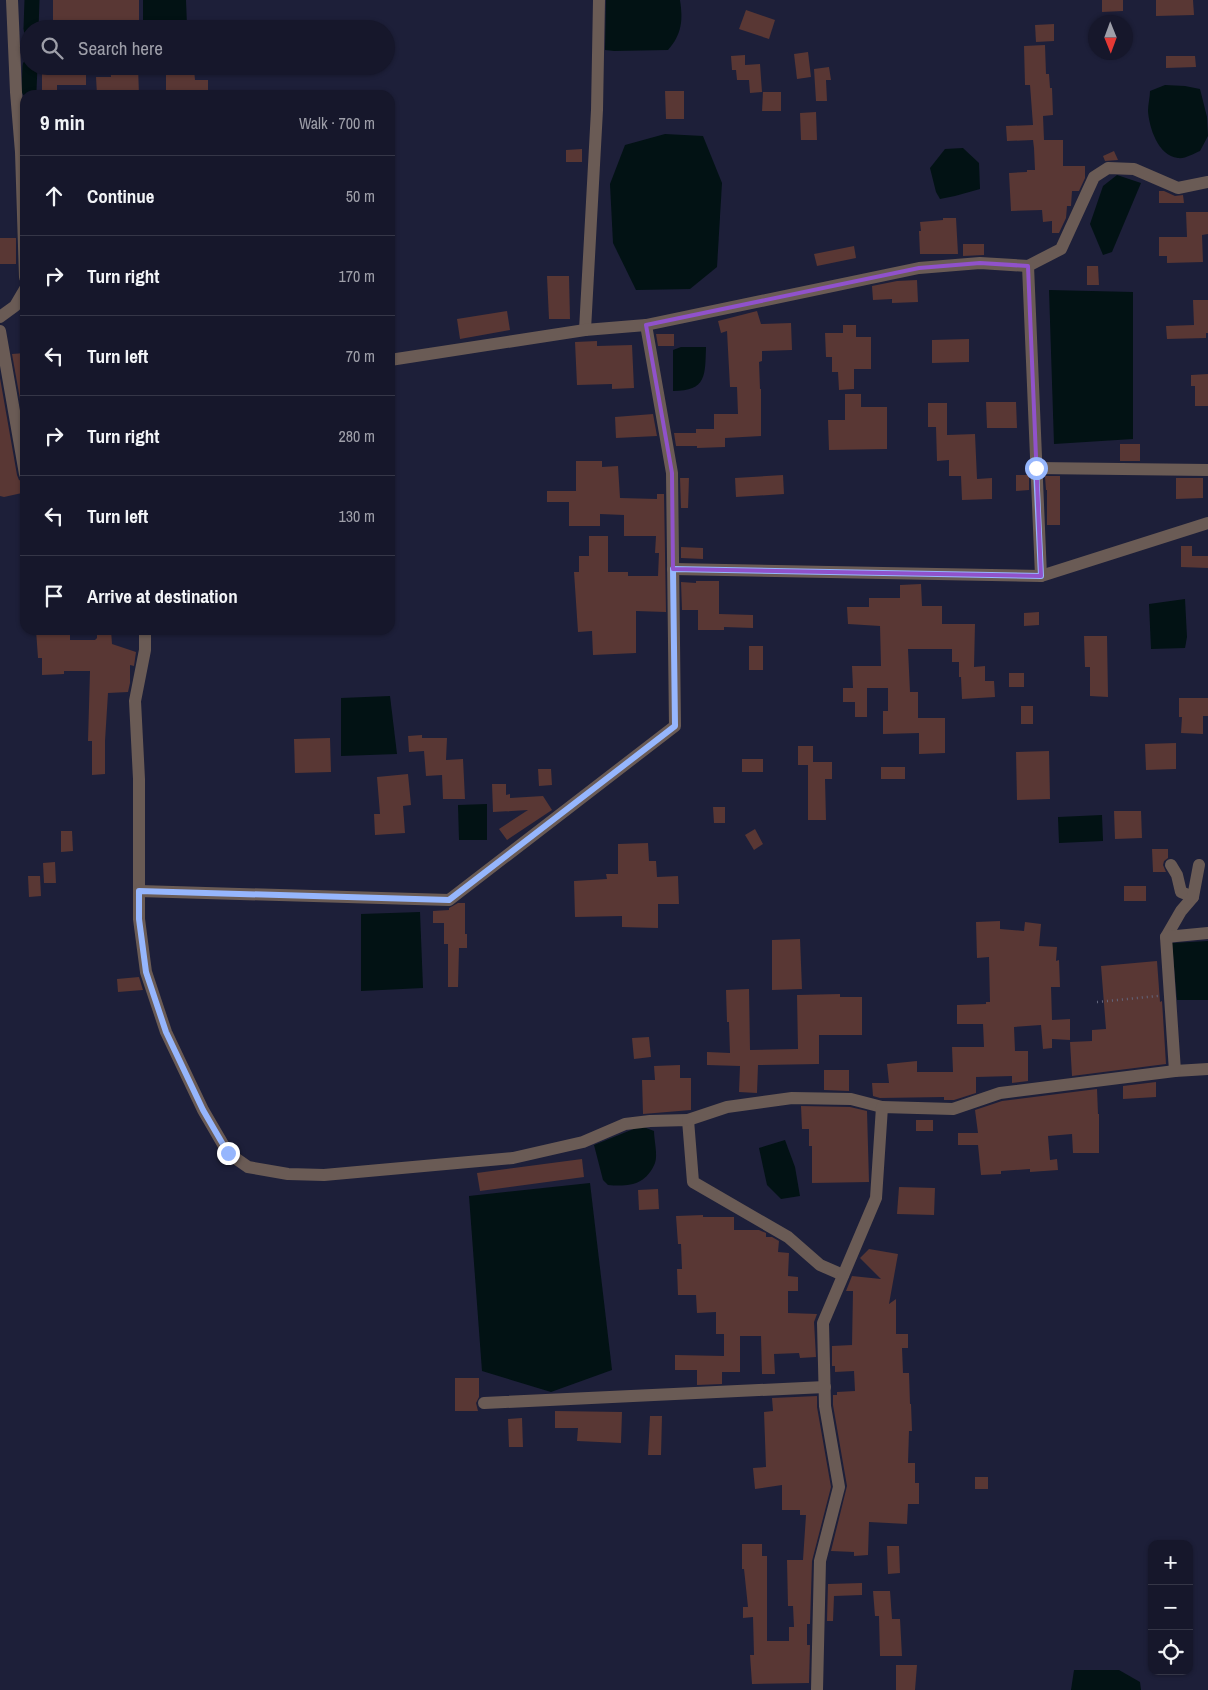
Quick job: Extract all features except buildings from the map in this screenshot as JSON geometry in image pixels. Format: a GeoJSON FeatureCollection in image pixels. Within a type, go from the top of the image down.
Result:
{"type":"FeatureCollection","features":[{"type":"Feature","properties":{"kind":"street"},"geometry":{"type":"LineString","coordinates":[[12,0],[20,140]]}},
{"type":"Feature","properties":{"kind":"street"},"geometry":{"type":"LineString","coordinates":[[585,330],[597,110],[599,0]]}},
{"type":"Feature","properties":{"kind":"street"},"geometry":{"type":"LineString","coordinates":[[395,359],[585,330],[646,324],[920,268],[980,262],[1028,266],[1061,249],[1094,177],[1108,168],[1134,169],[1178,188],[1208,182]]}},
{"type":"Feature","properties":{"kind":"street"},"geometry":{"type":"LineString","coordinates":[[1028,266],[1041,576]]}},
{"type":"Feature","properties":{"kind":"street"},"geometry":{"type":"LineString","coordinates":[[0,317],[15,306],[20,298]]}},
{"type":"Feature","properties":{"kind":"street"},"geometry":{"type":"LineString","coordinates":[[139,891],[449,900],[675,726],[672,473],[646,324]]}},
{"type":"Feature","properties":{"kind":"street"},"geometry":{"type":"LineString","coordinates":[[0,331],[20,445]]}},
{"type":"Feature","properties":{"kind":"street"},"geometry":{"type":"LineString","coordinates":[[1036,468],[1208,470]]}},
{"type":"Feature","properties":{"kind":"street"},"geometry":{"type":"LineString","coordinates":[[673,569],[1041,576],[1208,524]]}},
{"type":"Feature","properties":{"kind":"street"},"geometry":{"type":"LineString","coordinates":[[146,635],[145,650],[135,702],[139,779],[139,919],[146,972],[166,1032],[203,1110],[228,1153],[248,1167],[288,1174],[324,1174],[513,1158],[583,1142],[625,1124],[688,1120],[727,1107],[792,1098],[851,1099],[882,1107],[952,1109],[1000,1093],[1208,1069]]}},
{"type":"Feature","properties":{"kind":"street"},"geometry":{"type":"LineString","coordinates":[[1171,865],[1177,875],[1182,892],[1194,898]]}},
{"type":"Feature","properties":{"kind":"street"},"geometry":{"type":"LineString","coordinates":[[1175,1072],[1166,937],[1181,911],[1194,898],[1199,865]]}},
{"type":"Feature","properties":{"kind":"street"},"geometry":{"type":"LineString","coordinates":[[1166,937],[1208,933]]}},
{"type":"Feature","properties":{"kind":"street"},"geometry":{"type":"LineString","coordinates":[[817,1690],[820,1561],[839,1487],[826,1406],[823,1323],[876,1198],[882,1107]]}},
{"type":"Feature","properties":{"kind":"street"},"geometry":{"type":"LineString","coordinates":[[688,1120],[692,1182],[788,1237],[820,1265],[843,1275]]}},
{"type":"Feature","properties":{"kind":"street"},"geometry":{"type":"LineString","coordinates":[[484,1403],[825,1387]]}},
{"type":"Feature","properties":{"kind":"path"},"geometry":{"type":"LineString","coordinates":[[1097,1002],[1170,995]]}},
{"type":"Feature","properties":{"kind":"highlighted area"},"geometry":{"type":"Polygon","coordinates":[[[980,263],[1028,266],[1041,576],[673,569],[672,473],[646,325],[919,268],[980,263]]]}},
{"type":"Feature","properties":{"kind":"shaded area"},"geometry":{"type":"Polygon","coordinates":[[[143,0],[186,0],[187,20],[143,20],[143,0]]]}},
{"type":"Feature","properties":{"kind":"shaded area"},"geometry":{"type":"Polygon","coordinates":[[[606,0],[680,0],[681,20],[679,32],[673,44],[668,50],[605,50],[606,0]]]}},
{"type":"Feature","properties":{"kind":"shaded area"},"geometry":{"type":"Polygon","coordinates":[[[1165,85],[1200,89],[1207,117],[1208,136],[1200,151],[1186,157],[1178,158],[1165,152],[1156,140],[1150,125],[1148,111],[1150,91],[1165,85]]]}},
{"type":"Feature","properties":{"kind":"shaded area"},"geometry":{"type":"Polygon","coordinates":[[[665,134],[703,136],[722,183],[717,267],[690,289],[636,290],[613,243],[610,184],[625,145],[665,134]]]}},
{"type":"Feature","properties":{"kind":"shaded area"},"geometry":{"type":"Polygon","coordinates":[[[963,148],[979,163],[980,189],[940,199],[936,192],[930,168],[945,149],[963,148]]]}},
{"type":"Feature","properties":{"kind":"shaded area"},"geometry":{"type":"Polygon","coordinates":[[[1117,175],[1141,183],[1112,252],[1103,255],[1090,224],[1103,186],[1117,175]]]}},
{"type":"Feature","properties":{"kind":"shaded area"},"geometry":{"type":"Polygon","coordinates":[[[1049,290],[1133,292],[1133,439],[1054,444],[1049,290]]]}},
{"type":"Feature","properties":{"kind":"shaded area"},"geometry":{"type":"Polygon","coordinates":[[[681,347],[706,347],[704,373],[702,380],[692,388],[673,391],[673,350],[681,347]]]}},
{"type":"Feature","properties":{"kind":"shaded area"},"geometry":{"type":"Polygon","coordinates":[[[1185,599],[1187,637],[1185,648],[1151,649],[1149,604],[1185,599]]]}},
{"type":"Feature","properties":{"kind":"shaded area"},"geometry":{"type":"Polygon","coordinates":[[[390,696],[397,754],[341,756],[341,698],[390,696]]]}},
{"type":"Feature","properties":{"kind":"shaded area"},"geometry":{"type":"Polygon","coordinates":[[[487,804],[487,840],[459,840],[458,805],[487,804]]]}},
{"type":"Feature","properties":{"kind":"shaded area"},"geometry":{"type":"Polygon","coordinates":[[[1102,815],[1103,841],[1059,843],[1058,817],[1102,815]]]}},
{"type":"Feature","properties":{"kind":"shaded area"},"geometry":{"type":"Polygon","coordinates":[[[420,912],[423,988],[361,991],[361,914],[420,912]]]}},
{"type":"Feature","properties":{"kind":"shaded area"},"geometry":{"type":"Polygon","coordinates":[[[1208,941],[1208,1000],[1177,1000],[1172,943],[1208,941]]]}},
{"type":"Feature","properties":{"kind":"shaded area"},"geometry":{"type":"Polygon","coordinates":[[[641,1126],[654,1131],[655,1163],[647,1176],[636,1183],[623,1186],[608,1185],[603,1180],[594,1145],[641,1126]]]}},
{"type":"Feature","properties":{"kind":"shaded area"},"geometry":{"type":"Polygon","coordinates":[[[785,1140],[795,1167],[800,1196],[781,1199],[767,1185],[759,1148],[785,1140]]]}},
{"type":"Feature","properties":{"kind":"shaded area"},"geometry":{"type":"Polygon","coordinates":[[[590,1183],[612,1370],[551,1392],[482,1371],[469,1196],[590,1183]]]}},
{"type":"Feature","properties":{"kind":"shaded area"},"geometry":{"type":"Polygon","coordinates":[[[1074,1670],[1119,1670],[1140,1682],[1141,1690],[1071,1690],[1074,1670]]]}},
{"type":"Feature","properties":{"kind":"waterway"},"geometry":{"type":"LineString","coordinates":[[31,20],[32,0]]}},
{"type":"Feature","properties":{"kind":"waterway"},"geometry":{"type":"LineString","coordinates":[[29,90],[30,75]]}},
{"type":"Feature","properties":{"kind":"route"},"geometry":{"type":"LineString","coordinates":[[228,1153],[203,1110],[166,1032],[146,972],[139,919],[139,891],[449,900],[675,726],[673,569],[1041,576],[1036,468]]}}]}
